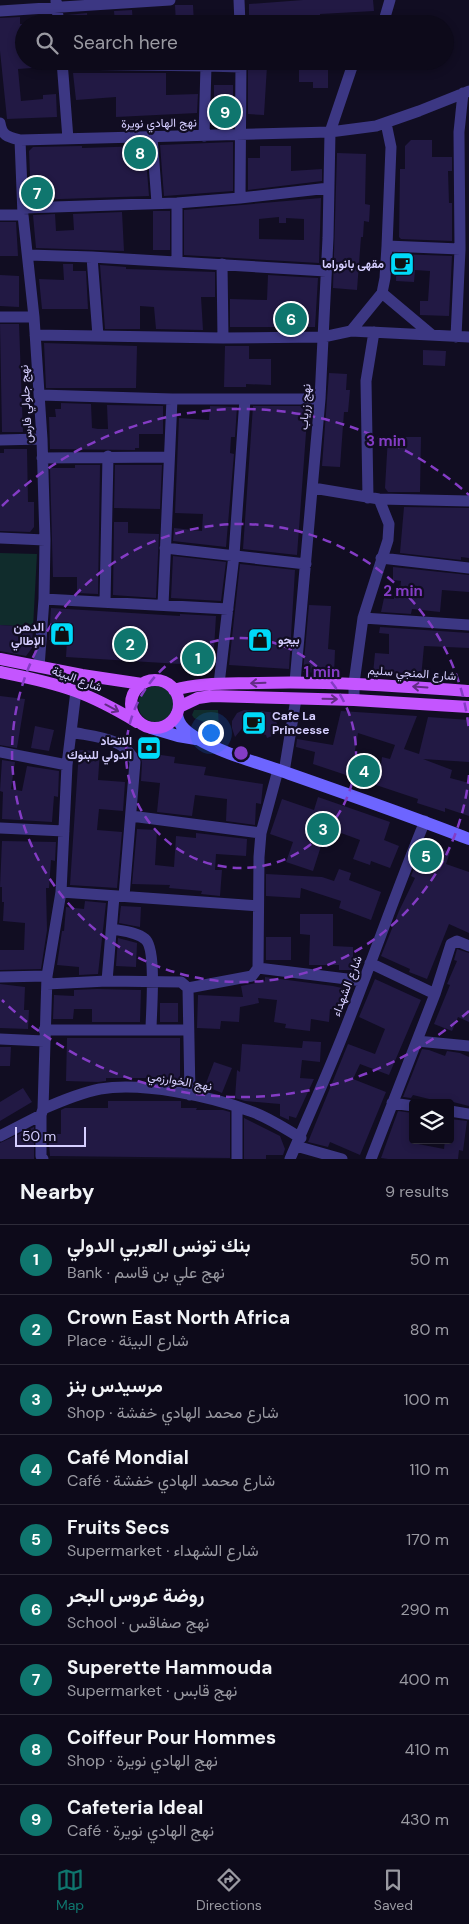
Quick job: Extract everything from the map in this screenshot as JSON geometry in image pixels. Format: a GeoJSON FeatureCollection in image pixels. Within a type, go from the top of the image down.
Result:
{"type":"FeatureCollection","features":[{"type":"Feature","properties":{"kind":"main road","name":"شارع البيئة"},"geometry":{"type":"LineString","coordinates":[[0,659],[142,684]]}},
{"type":"Feature","properties":{"kind":"main road","name":"شارع البيئة"},"geometry":{"type":"LineString","coordinates":[[0,672],[52,683],[76,691],[114,708],[146,726]]}},
{"type":"Feature","properties":{"kind":"main road"},"geometry":{"type":"LineString","coordinates":[[199,739],[178,736],[146,726],[134,717],[131,699],[135,690],[150,680],[159,680],[167,684],[177,695],[178,722],[199,739],[241,757],[469,839]]}},
{"type":"Feature","properties":{"kind":"main road","name":"شارع المنجي سليم"},"geometry":{"type":"LineString","coordinates":[[174,690],[191,685],[295,682],[354,683],[469,691]]}},
{"type":"Feature","properties":{"kind":"main road"},"geometry":{"type":"LineString","coordinates":[[146,726],[166,726],[178,711],[198,698],[212,696],[354,700],[469,707]]}},
{"type":"Feature","properties":{"kind":"street"},"geometry":{"type":"LineString","coordinates":[[0,11],[56,4],[170,0]]}},
{"type":"Feature","properties":{"kind":"street"},"geometry":{"type":"LineString","coordinates":[[239,0],[240,15]]}},
{"type":"Feature","properties":{"kind":"street"},"geometry":{"type":"LineString","coordinates":[[386,15],[390,0]]}},
{"type":"Feature","properties":{"kind":"street"},"geometry":{"type":"LineString","coordinates":[[63,70],[68,139]]}},
{"type":"Feature","properties":{"kind":"street"},"geometry":{"type":"LineString","coordinates":[[204,136],[206,70]]}},
{"type":"Feature","properties":{"kind":"street"},"geometry":{"type":"LineString","coordinates":[[240,198],[241,70]]}},
{"type":"Feature","properties":{"kind":"street","name":"نهج زرياب"},"geometry":{"type":"LineString","coordinates":[[295,682],[320,399],[330,132],[351,70]]}},
{"type":"Feature","properties":{"kind":"street"},"geometry":{"type":"LineString","coordinates":[[456,337],[460,249],[459,132],[466,92]]}},
{"type":"Feature","properties":{"kind":"street","name":"نهج الهادي نويرة"},"geometry":{"type":"LineString","coordinates":[[20,140],[330,132],[386,123],[466,92]]}},
{"type":"Feature","properties":{"kind":"street"},"geometry":{"type":"LineString","coordinates":[[0,123],[2,131],[6,136],[20,140]]}},
{"type":"Feature","properties":{"kind":"street"},"geometry":{"type":"LineString","coordinates":[[351,331],[382,293],[385,278],[391,147],[386,123]]}},
{"type":"Feature","properties":{"kind":"street"},"geometry":{"type":"LineString","coordinates":[[152,137],[157,204]]}},
{"type":"Feature","properties":{"kind":"street","name":"نهج جلولي فارس"},"geometry":{"type":"LineString","coordinates":[[20,140],[23,212],[34,317],[42,439],[45,540],[44,599],[39,667]]}},
{"type":"Feature","properties":{"kind":"street"},"geometry":{"type":"LineString","coordinates":[[0,215],[240,198],[329,188]]}},
{"type":"Feature","properties":{"kind":"street"},"geometry":{"type":"LineString","coordinates":[[177,203],[177,262]]}},
{"type":"Feature","properties":{"kind":"street"},"geometry":{"type":"LineString","coordinates":[[387,246],[460,249]]}},
{"type":"Feature","properties":{"kind":"street"},"geometry":{"type":"LineString","coordinates":[[28,256],[92,257],[326,272]]}},
{"type":"Feature","properties":{"kind":"street"},"geometry":{"type":"LineString","coordinates":[[92,257],[98,336]]}},
{"type":"Feature","properties":{"kind":"street"},"geometry":{"type":"LineString","coordinates":[[222,264],[223,338]]}},
{"type":"Feature","properties":{"kind":"street"},"geometry":{"type":"LineString","coordinates":[[382,293],[432,335]]}},
{"type":"Feature","properties":{"kind":"street"},"geometry":{"type":"LineString","coordinates":[[0,317],[34,317]]}},
{"type":"Feature","properties":{"kind":"street"},"geometry":{"type":"LineString","coordinates":[[35,335],[223,338],[323,337],[351,331],[469,337]]}},
{"type":"Feature","properties":{"kind":"street"},"geometry":{"type":"LineString","coordinates":[[354,700],[354,683],[363,618],[388,540],[389,524],[374,499],[366,381],[374,332]]}},
{"type":"Feature","properties":{"kind":"street"},"geometry":{"type":"LineString","coordinates":[[40,395],[172,399],[320,399]]}},
{"type":"Feature","properties":{"kind":"street"},"geometry":{"type":"LineString","coordinates":[[163,605],[172,399]]}},
{"type":"Feature","properties":{"kind":"street"},"geometry":{"type":"LineString","coordinates":[[219,684],[234,555],[245,399]]}},
{"type":"Feature","properties":{"kind":"street"},"geometry":{"type":"LineString","coordinates":[[0,440],[42,439]]}},
{"type":"Feature","properties":{"kind":"street"},"geometry":{"type":"LineString","coordinates":[[105,602],[108,456]]}},
{"type":"Feature","properties":{"kind":"street"},"geometry":{"type":"LineString","coordinates":[[42,458],[169,457]]}},
{"type":"Feature","properties":{"kind":"street"},"geometry":{"type":"LineString","coordinates":[[313,488],[374,499],[469,501]]}},
{"type":"Feature","properties":{"kind":"street"},"geometry":{"type":"LineString","coordinates":[[0,538],[45,540]]}},
{"type":"Feature","properties":{"kind":"street"},"geometry":{"type":"LineString","coordinates":[[165,548],[306,564]]}},
{"type":"Feature","properties":{"kind":"street"},"geometry":{"type":"LineString","coordinates":[[381,558],[469,568]]}},
{"type":"Feature","properties":{"kind":"street"},"geometry":{"type":"LineString","coordinates":[[44,599],[228,608]]}},
{"type":"Feature","properties":{"kind":"street"},"geometry":{"type":"LineString","coordinates":[[363,618],[469,625]]}},
{"type":"Feature","properties":{"kind":"street"},"geometry":{"type":"LineString","coordinates":[[43,1159],[41,1156],[46,980],[61,892],[67,765],[76,691]]}},
{"type":"Feature","properties":{"kind":"street"},"geometry":{"type":"LineString","coordinates":[[188,988],[252,976],[258,968],[257,880],[261,833],[281,771],[296,698]]}},
{"type":"Feature","properties":{"kind":"street"},"geometry":{"type":"LineString","coordinates":[[71,732],[117,741],[131,753],[135,762],[131,816],[112,929],[108,981]]}},
{"type":"Feature","properties":{"kind":"street"},"geometry":{"type":"LineString","coordinates":[[0,752],[67,765]]}},
{"type":"Feature","properties":{"kind":"street"},"geometry":{"type":"LineString","coordinates":[[131,816],[261,833]]}},
{"type":"Feature","properties":{"kind":"street","name":"شارع الشهداء"},"geometry":{"type":"LineString","coordinates":[[290,1159],[363,981],[424,822]]}},
{"type":"Feature","properties":{"kind":"street"},"geometry":{"type":"LineString","coordinates":[[0,828],[64,831]]}},
{"type":"Feature","properties":{"kind":"street"},"geometry":{"type":"LineString","coordinates":[[61,892],[258,906]]}},
{"type":"Feature","properties":{"kind":"street"},"geometry":{"type":"LineString","coordinates":[[112,929],[138,935],[146,939],[150,945],[153,966],[151,1030]]}},
{"type":"Feature","properties":{"kind":"street"},"geometry":{"type":"LineString","coordinates":[[371,1159],[435,994],[450,944],[456,941],[469,946]]}},
{"type":"Feature","properties":{"kind":"street"},"geometry":{"type":"LineString","coordinates":[[370,963],[435,994]]}},
{"type":"Feature","properties":{"kind":"street"},"geometry":{"type":"LineString","coordinates":[[258,968],[363,981]]}},
{"type":"Feature","properties":{"kind":"street"},"geometry":{"type":"LineString","coordinates":[[0,977],[46,980],[181,982],[188,988],[190,1095]]}},
{"type":"Feature","properties":{"kind":"street"},"geometry":{"type":"LineString","coordinates":[[0,1039],[44,1035],[188,1030]]}},
{"type":"Feature","properties":{"kind":"street"},"geometry":{"type":"LineString","coordinates":[[416,1041],[469,1046]]}},
{"type":"Feature","properties":{"kind":"street","name":"نهج الخوارزمي"},"geometry":{"type":"LineString","coordinates":[[0,1136],[42,1112],[81,1094],[102,1089],[146,1088],[190,1095],[237,1107],[265,1118],[298,1142],[327,1157],[342,1159]]}},
{"type":"Feature","properties":{"kind":"street"},"geometry":{"type":"LineString","coordinates":[[392,1103],[409,1105]]}},
{"type":"Feature","properties":{"kind":"street"},"geometry":{"type":"LineString","coordinates":[[237,1107],[237,1159]]}},
{"type":"Feature","properties":{"kind":"street"},"geometry":{"type":"LineString","coordinates":[[454,1112],[469,1114]]}},
{"type":"Feature","properties":{"kind":"green space"},"geometry":{"type":"Polygon","coordinates":[[[0,553],[37,554],[33,627],[0,625],[0,553]]]}},
{"type":"Feature","properties":{"kind":"green space"},"geometry":{"type":"Polygon","coordinates":[[[156,686],[163,687],[169,691],[173,697],[173,711],[169,717],[163,721],[156,722],[149,721],[143,717],[139,711],[138,704],[139,697],[143,691],[149,687],[156,686]]]}},
{"type":"Feature","properties":{"kind":"green space"},"geometry":{"type":"Polygon","coordinates":[[[194,710],[218,710],[219,728],[194,718],[192,715],[194,710]]]}},
{"type":"Feature","properties":{"kind":"building"},"geometry":{"type":"Polygon","coordinates":[[[303,0],[373,0],[374,11],[320,15],[249,15],[249,4],[303,0]]]}},
{"type":"Feature","properties":{"kind":"building"},"geometry":{"type":"Polygon","coordinates":[[[175,5],[193,5],[194,15],[176,15],[175,5]]]}},
{"type":"Feature","properties":{"kind":"building"},"geometry":{"type":"Polygon","coordinates":[[[132,10],[132,15],[114,15],[114,11],[132,10]]]}},
{"type":"Feature","properties":{"kind":"building"},"geometry":{"type":"Polygon","coordinates":[[[87,13],[87,15],[67,15],[87,13]]]}},
{"type":"Feature","properties":{"kind":"building"},"geometry":{"type":"Polygon","coordinates":[[[15,17],[15,70],[18,70],[21,101],[43,99],[43,95],[56,94],[57,117],[7,119],[0,51],[0,18],[15,17]]]}},
{"type":"Feature","properties":{"kind":"building"},"geometry":{"type":"Polygon","coordinates":[[[248,70],[267,70],[264,115],[248,114],[248,70]]]}},
{"type":"Feature","properties":{"kind":"building"},"geometry":{"type":"Polygon","coordinates":[[[299,70],[328,70],[328,88],[313,88],[313,82],[299,82],[299,70]]]}},
{"type":"Feature","properties":{"kind":"building"},"geometry":{"type":"Polygon","coordinates":[[[73,73],[166,73],[166,95],[198,94],[197,113],[116,117],[116,97],[76,100],[73,73]]]}},
{"type":"Feature","properties":{"kind":"building"},"geometry":{"type":"Polygon","coordinates":[[[214,85],[233,85],[233,116],[214,116],[214,85]]]}},
{"type":"Feature","properties":{"kind":"building"},"geometry":{"type":"Polygon","coordinates":[[[411,140],[432,140],[432,157],[452,157],[452,171],[448,171],[449,203],[452,203],[452,241],[401,239],[399,237],[400,169],[405,169],[405,146],[411,140]]]}},
{"type":"Feature","properties":{"kind":"building"},"geometry":{"type":"Polygon","coordinates":[[[233,142],[233,191],[164,196],[160,145],[233,142]]]}},
{"type":"Feature","properties":{"kind":"building"},"geometry":{"type":"Polygon","coordinates":[[[82,146],[82,148],[145,146],[149,196],[31,200],[29,151],[33,147],[82,146]]]}},
{"type":"Feature","properties":{"kind":"building"},"geometry":{"type":"Polygon","coordinates":[[[260,146],[291,146],[291,171],[322,169],[322,181],[248,190],[248,158],[260,158],[260,146]]]}},
{"type":"Feature","properties":{"kind":"building"},"geometry":{"type":"Polygon","coordinates":[[[337,153],[366,154],[365,204],[370,205],[369,222],[364,221],[363,237],[361,237],[357,290],[333,288],[337,153]]]}},
{"type":"Feature","properties":{"kind":"building"},"geometry":{"type":"Polygon","coordinates":[[[321,198],[319,263],[184,255],[184,210],[321,198]],[[279,217],[259,219],[259,239],[304,240],[304,219],[286,218],[286,223],[279,223],[279,217]]]}},
{"type":"Feature","properties":{"kind":"building"},"geometry":{"type":"Polygon","coordinates":[[[153,211],[170,211],[170,250],[153,250],[153,211]]]}},
{"type":"Feature","properties":{"kind":"building"},"geometry":{"type":"Polygon","coordinates":[[[122,212],[124,251],[36,248],[33,215],[55,214],[56,231],[74,230],[73,214],[122,212]]]}},
{"type":"Feature","properties":{"kind":"building"},"geometry":{"type":"Polygon","coordinates":[[[0,222],[16,222],[18,256],[0,256],[0,222]]]}},
{"type":"Feature","properties":{"kind":"building"},"geometry":{"type":"Polygon","coordinates":[[[397,254],[452,256],[449,316],[420,315],[420,301],[428,301],[430,271],[415,270],[414,282],[396,281],[397,254]]]}},
{"type":"Feature","properties":{"kind":"building"},"geometry":{"type":"Polygon","coordinates":[[[63,264],[73,264],[73,271],[86,271],[88,309],[42,309],[39,279],[64,280],[63,264]]]}},
{"type":"Feature","properties":{"kind":"building"},"geometry":{"type":"Polygon","coordinates":[[[100,265],[126,267],[126,269],[215,272],[215,297],[201,297],[203,330],[156,329],[154,307],[140,306],[140,329],[105,329],[100,265]]]}},
{"type":"Feature","properties":{"kind":"building"},"geometry":{"type":"Polygon","coordinates":[[[0,275],[19,276],[19,307],[0,306],[0,275]]]}},
{"type":"Feature","properties":{"kind":"building"},"geometry":{"type":"Polygon","coordinates":[[[268,275],[318,278],[315,327],[230,327],[230,299],[267,300],[268,275]]]}},
{"type":"Feature","properties":{"kind":"building"},"geometry":{"type":"Polygon","coordinates":[[[0,324],[19,324],[23,432],[2,432],[0,324]]]}},
{"type":"Feature","properties":{"kind":"building"},"geometry":{"type":"Polygon","coordinates":[[[44,343],[137,346],[136,388],[46,388],[44,343]]]}},
{"type":"Feature","properties":{"kind":"building"},"geometry":{"type":"Polygon","coordinates":[[[225,346],[249,346],[249,359],[271,359],[271,385],[246,384],[246,387],[224,387],[225,346]]]}},
{"type":"Feature","properties":{"kind":"building"},"geometry":{"type":"Polygon","coordinates":[[[423,350],[446,351],[445,366],[423,365],[423,350]]]}},
{"type":"Feature","properties":{"kind":"building"},"geometry":{"type":"Polygon","coordinates":[[[329,373],[347,374],[346,390],[350,390],[348,412],[344,412],[340,467],[322,466],[329,373]]]}},
{"type":"Feature","properties":{"kind":"building"},"geometry":{"type":"Polygon","coordinates":[[[61,403],[91,404],[92,428],[98,429],[108,429],[107,405],[163,406],[163,434],[139,434],[139,448],[135,448],[135,450],[50,449],[49,417],[56,417],[55,409],[61,409],[61,403]]]}},
{"type":"Feature","properties":{"kind":"building"},"geometry":{"type":"Polygon","coordinates":[[[210,406],[237,407],[235,437],[231,437],[230,453],[234,454],[226,547],[173,541],[174,528],[202,531],[203,514],[175,513],[179,418],[209,420],[210,406]]]}},
{"type":"Feature","properties":{"kind":"building"},"geometry":{"type":"Polygon","coordinates":[[[253,406],[308,406],[297,555],[243,549],[253,406]]]}},
{"type":"Feature","properties":{"kind":"building"},"geometry":{"type":"Polygon","coordinates":[[[388,437],[421,437],[420,492],[388,492],[385,488],[388,437]]]}},
{"type":"Feature","properties":{"kind":"building"},"geometry":{"type":"Polygon","coordinates":[[[4,449],[27,449],[28,502],[34,502],[34,527],[30,532],[0,531],[0,453],[4,453],[4,449]]]}},
{"type":"Feature","properties":{"kind":"building"},"geometry":{"type":"Polygon","coordinates":[[[75,465],[100,465],[98,594],[77,593],[77,577],[53,577],[50,468],[75,468],[75,465]]]}},
{"type":"Feature","properties":{"kind":"building"},"geometry":{"type":"Polygon","coordinates":[[[115,465],[162,465],[160,509],[114,508],[115,465]]]}},
{"type":"Feature","properties":{"kind":"building"},"geometry":{"type":"Polygon","coordinates":[[[404,507],[469,508],[469,558],[461,557],[461,560],[400,553],[404,507]]]}},
{"type":"Feature","properties":{"kind":"building"},"geometry":{"type":"Polygon","coordinates":[[[114,522],[128,522],[128,533],[159,534],[156,598],[113,595],[114,522]]]}},
{"type":"Feature","properties":{"kind":"building"},"geometry":{"type":"Polygon","coordinates":[[[173,556],[226,562],[221,601],[171,598],[173,556]]]}},
{"type":"Feature","properties":{"kind":"building"},"geometry":{"type":"Polygon","coordinates":[[[240,564],[295,570],[289,669],[229,665],[240,564]]]}},
{"type":"Feature","properties":{"kind":"building"},"geometry":{"type":"Polygon","coordinates":[[[393,567],[469,575],[469,592],[442,590],[440,612],[412,609],[411,614],[381,612],[384,598],[394,599],[394,595],[399,596],[401,581],[393,580],[393,567]]]}},
{"type":"Feature","properties":{"kind":"building"},"geometry":{"type":"Polygon","coordinates":[[[309,605],[331,606],[328,649],[335,650],[334,674],[303,672],[309,605]]]}},
{"type":"Feature","properties":{"kind":"building"},"geometry":{"type":"Polygon","coordinates":[[[51,608],[180,616],[180,614],[216,616],[213,666],[66,657],[67,641],[49,640],[51,608]]]}},
{"type":"Feature","properties":{"kind":"building"},"geometry":{"type":"Polygon","coordinates":[[[0,625],[33,627],[32,648],[26,656],[0,651],[0,625]]]}},
{"type":"Feature","properties":{"kind":"building"},"geometry":{"type":"Polygon","coordinates":[[[380,627],[469,633],[469,648],[424,646],[421,678],[373,674],[375,653],[389,654],[389,634],[379,633],[380,627]]]}},
{"type":"Feature","properties":{"kind":"building"},"geometry":{"type":"Polygon","coordinates":[[[0,696],[25,699],[17,748],[0,745],[0,696]]]}},
{"type":"Feature","properties":{"kind":"building","name":"Cafe La Princesse"},"geometry":{"type":"Polygon","coordinates":[[[244,710],[281,713],[275,719],[279,728],[275,731],[277,734],[267,738],[266,735],[244,726],[235,737],[232,721],[237,713],[244,710]]]}},
{"type":"Feature","properties":{"kind":"building"},"geometry":{"type":"Polygon","coordinates":[[[341,711],[417,716],[404,749],[419,754],[428,717],[469,720],[469,762],[423,759],[452,770],[450,778],[469,783],[469,816],[445,808],[445,812],[417,803],[418,799],[313,764],[315,752],[296,747],[297,739],[333,745],[341,711]],[[358,733],[354,756],[381,765],[382,757],[390,759],[395,745],[358,733]]]}},
{"type":"Feature","properties":{"kind":"building"},"geometry":{"type":"Polygon","coordinates":[[[35,726],[54,730],[49,751],[31,748],[35,726]]]}},
{"type":"Feature","properties":{"kind":"building"},"geometry":{"type":"Polygon","coordinates":[[[142,740],[156,742],[154,754],[175,757],[174,763],[206,767],[204,775],[263,784],[261,804],[256,803],[255,825],[226,821],[227,799],[195,795],[192,816],[157,812],[160,783],[141,781],[142,740]]]}},
{"type":"Feature","properties":{"kind":"building"},"geometry":{"type":"Polygon","coordinates":[[[79,750],[100,751],[98,780],[125,782],[123,811],[99,809],[97,830],[122,832],[117,888],[70,885],[79,750]]]}},
{"type":"Feature","properties":{"kind":"building"},"geometry":{"type":"Polygon","coordinates":[[[2,760],[15,762],[11,789],[22,791],[27,766],[59,771],[58,797],[54,796],[52,822],[2,819],[3,792],[0,791],[2,760]]]}},
{"type":"Feature","properties":{"kind":"building"},"geometry":{"type":"Polygon","coordinates":[[[318,797],[390,822],[384,840],[399,846],[390,868],[371,861],[370,865],[353,859],[360,840],[333,830],[327,848],[321,846],[313,871],[286,862],[293,842],[270,834],[282,799],[314,810],[318,797]]]}},
{"type":"Feature","properties":{"kind":"building"},"geometry":{"type":"Polygon","coordinates":[[[137,829],[157,830],[155,865],[174,867],[176,836],[196,838],[196,833],[247,839],[246,856],[216,854],[215,870],[222,870],[220,896],[201,894],[202,891],[169,888],[170,885],[132,884],[137,829]]]}},
{"type":"Feature","properties":{"kind":"building"},"geometry":{"type":"Polygon","coordinates":[[[2,841],[56,842],[55,861],[51,860],[49,888],[46,888],[47,930],[41,969],[0,970],[0,950],[24,950],[25,923],[3,921],[4,902],[2,902],[2,887],[0,887],[2,841]]]}},
{"type":"Feature","properties":{"kind":"building"},"geometry":{"type":"Polygon","coordinates":[[[425,842],[450,852],[446,864],[469,872],[469,933],[449,924],[427,979],[409,972],[410,969],[381,956],[415,878],[411,876],[425,842]]]}},
{"type":"Feature","properties":{"kind":"building"},"geometry":{"type":"Polygon","coordinates":[[[339,869],[351,873],[349,880],[381,892],[371,920],[339,908],[341,901],[301,888],[300,898],[266,896],[266,874],[322,877],[334,881],[339,869]]]}},
{"type":"Feature","properties":{"kind":"building"},"geometry":{"type":"Polygon","coordinates":[[[85,901],[106,903],[98,974],[79,975],[79,967],[57,965],[62,931],[64,931],[66,907],[84,909],[85,901]]]}},
{"type":"Feature","properties":{"kind":"building"},"geometry":{"type":"Polygon","coordinates":[[[121,906],[141,907],[140,927],[119,923],[121,906]]]}},
{"type":"Feature","properties":{"kind":"building"},"geometry":{"type":"Polygon","coordinates":[[[300,914],[333,914],[333,946],[353,947],[353,970],[339,970],[339,965],[309,965],[310,935],[300,934],[300,914]]]}},
{"type":"Feature","properties":{"kind":"building"},"geometry":{"type":"Polygon","coordinates":[[[266,937],[291,937],[291,960],[266,960],[266,937]]]}},
{"type":"Feature","properties":{"kind":"building"},"geometry":{"type":"Polygon","coordinates":[[[118,938],[137,943],[136,967],[116,966],[118,938]]]}},
{"type":"Feature","properties":{"kind":"building"},"geometry":{"type":"Polygon","coordinates":[[[457,949],[469,953],[469,1022],[458,1017],[452,1031],[434,1024],[450,985],[447,984],[457,961],[454,960],[457,949]]]}},
{"type":"Feature","properties":{"kind":"building"},"geometry":{"type":"Polygon","coordinates":[[[265,977],[351,990],[342,1012],[330,1009],[329,1022],[311,1019],[310,1031],[285,1028],[286,1024],[274,1022],[277,1000],[258,998],[259,1003],[240,1007],[239,1022],[221,1021],[220,1029],[197,1028],[198,995],[243,997],[241,986],[265,981],[265,977]]]}},
{"type":"Feature","properties":{"kind":"building"},"geometry":{"type":"Polygon","coordinates":[[[375,979],[421,1000],[389,1075],[360,1064],[353,1079],[386,1092],[360,1155],[330,1142],[328,1147],[308,1142],[348,1044],[375,1054],[385,1029],[359,1017],[375,979]]]}},
{"type":"Feature","properties":{"kind":"building"},"geometry":{"type":"Polygon","coordinates":[[[0,984],[25,987],[24,1010],[29,1010],[28,1029],[0,1028],[0,984]]]}},
{"type":"Feature","properties":{"kind":"building"},"geometry":{"type":"Polygon","coordinates":[[[74,990],[141,990],[140,1022],[92,1022],[92,1009],[74,1009],[73,1019],[53,1019],[54,995],[74,996],[74,990]]]}},
{"type":"Feature","properties":{"kind":"building"},"geometry":{"type":"Polygon","coordinates":[[[160,1003],[178,1003],[178,1022],[160,1022],[160,1003]]]}},
{"type":"Feature","properties":{"kind":"building"},"geometry":{"type":"Polygon","coordinates":[[[67,1038],[180,1038],[180,1081],[159,1081],[159,1078],[106,1078],[106,1081],[98,1082],[66,1081],[67,1038]]]}},
{"type":"Feature","properties":{"kind":"building"},"geometry":{"type":"Polygon","coordinates":[[[303,1041],[321,1042],[320,1062],[302,1060],[300,1078],[314,1079],[296,1118],[289,1116],[289,1120],[280,1116],[280,1104],[245,1101],[235,1098],[237,1070],[240,1072],[242,1044],[302,1048],[303,1041]]]}},
{"type":"Feature","properties":{"kind":"building"},"geometry":{"type":"Polygon","coordinates":[[[0,1047],[11,1047],[10,1066],[0,1066],[0,1047]]]}},
{"type":"Feature","properties":{"kind":"building"},"geometry":{"type":"Polygon","coordinates":[[[422,1049],[445,1056],[447,1051],[469,1057],[469,1106],[454,1102],[454,1099],[429,1099],[413,1095],[411,1098],[403,1097],[422,1049]]]}},
{"type":"Feature","properties":{"kind":"building"},"geometry":{"type":"Polygon","coordinates":[[[214,1062],[232,1068],[222,1093],[205,1086],[214,1062]]]}},
{"type":"Feature","properties":{"kind":"building"},"geometry":{"type":"Polygon","coordinates":[[[23,1088],[32,1102],[0,1121],[0,1102],[23,1088]]]}},
{"type":"Feature","properties":{"kind":"building"},"geometry":{"type":"Polygon","coordinates":[[[108,1101],[181,1101],[181,1108],[230,1112],[230,1158],[50,1156],[48,1134],[61,1134],[61,1110],[65,1108],[108,1108],[108,1101]]]}},
{"type":"Feature","properties":{"kind":"building"},"geometry":{"type":"Polygon","coordinates":[[[398,1111],[409,1112],[409,1144],[444,1149],[445,1144],[454,1144],[454,1119],[467,1121],[463,1151],[459,1150],[458,1159],[381,1158],[398,1111]]]}},
{"type":"Feature","properties":{"kind":"building"},"geometry":{"type":"Polygon","coordinates":[[[244,1118],[280,1136],[285,1149],[283,1155],[266,1155],[266,1159],[244,1159],[244,1118]]]}},
{"type":"Feature","properties":{"kind":"building"},"geometry":{"type":"Polygon","coordinates":[[[34,1127],[34,1159],[0,1159],[0,1143],[34,1127]]]}},
{"type":"Feature","properties":{"kind":"place","name":"Cafeteria Ideal"},"geometry":{"type":"Point","coordinates":[225,112]}},
{"type":"Feature","properties":{"kind":"place","name":"Coiffeur Pour Hommes"},"geometry":{"type":"Point","coordinates":[140,153]}},
{"type":"Feature","properties":{"kind":"place","name":"Superette Hammouda"},"geometry":{"type":"Point","coordinates":[37,193]}},
{"type":"Feature","properties":{"kind":"place","name":"مقهى بانوراما"},"geometry":{"type":"Point","coordinates":[402,264]}},
{"type":"Feature","properties":{"kind":"place","name":"روضة عروس البحر"},"geometry":{"type":"Point","coordinates":[291,319]}},
{"type":"Feature","properties":{"kind":"place","name":"الدهن الإطالي"},"geometry":{"type":"Point","coordinates":[62,634]}},
{"type":"Feature","properties":{"kind":"place","name":"بيجو"},"geometry":{"type":"Point","coordinates":[260,640]}},
{"type":"Feature","properties":{"kind":"place","name":"Crown East North Africa"},"geometry":{"type":"Point","coordinates":[130,644]}},
{"type":"Feature","properties":{"kind":"place","name":"بنك تونس العربي الدولي"},"geometry":{"type":"Point","coordinates":[198,658]}},
{"type":"Feature","properties":{"kind":"place","name":"Cafe La Princesse"},"geometry":{"type":"Point","coordinates":[254,723]}},
{"type":"Feature","properties":{"kind":"place","name":"الاتحاد الدولي للبنوك"},"geometry":{"type":"Point","coordinates":[149,748]}},
{"type":"Feature","properties":{"kind":"place","name":"Café Mondial"},"geometry":{"type":"Point","coordinates":[364,771]}},
{"type":"Feature","properties":{"kind":"place","name":"مرسيدس بنز"},"geometry":{"type":"Point","coordinates":[323,829]}},
{"type":"Feature","properties":{"kind":"place","name":"Fruits Secs"},"geometry":{"type":"Point","coordinates":[426,856]}}]}
